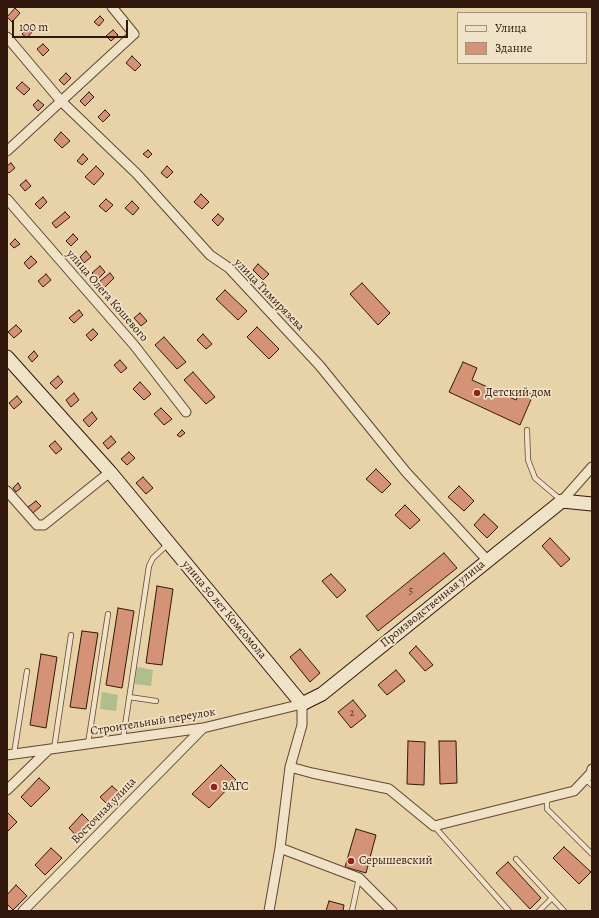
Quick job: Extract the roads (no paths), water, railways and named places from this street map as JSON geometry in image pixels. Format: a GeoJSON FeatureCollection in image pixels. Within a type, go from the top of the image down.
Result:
{"type":"FeatureCollection","features":[{"type":"Feature","properties":{"kind":"street"},"geometry":{"type":"LineString","coordinates":[[7,151],[134,34],[112,7]]}},
{"type":"Feature","properties":{"kind":"street","name":"улица Тимирязева"},"geometry":{"type":"LineString","coordinates":[[7,37],[61,101],[137,174],[210,255],[230,268],[320,366],[406,472],[488,561]]}},
{"type":"Feature","properties":{"kind":"street","name":"улица Олега Кошевого"},"geometry":{"type":"LineString","coordinates":[[7,199],[134,345],[186,412]]}},
{"type":"Feature","properties":{"kind":"street","name":"улица 50 лет Комсомола"},"geometry":{"type":"LineString","coordinates":[[7,357],[110,472],[302,704]]}},
{"type":"Feature","properties":{"kind":"street","name":"Производственная улица"},"geometry":{"type":"LineString","coordinates":[[302,704],[322,694],[562,501],[592,467]]}},
{"type":"Feature","properties":{"kind":"street"},"geometry":{"type":"LineString","coordinates":[[7,491],[37,525],[44,525],[110,472]]}},
{"type":"Feature","properties":{"kind":"street"},"geometry":{"type":"LineString","coordinates":[[562,501],[592,504]]}},
{"type":"Feature","properties":{"kind":"street"},"geometry":{"type":"LineString","coordinates":[[269,911],[280,848],[290,767],[302,724],[302,704]]}},
{"type":"Feature","properties":{"kind":"street","name":"Строительный переулок"},"geometry":{"type":"LineString","coordinates":[[11,755],[203,728],[302,704]]}},
{"type":"Feature","properties":{"kind":"street","name":"Восточная улица"},"geometry":{"type":"LineString","coordinates":[[23,911],[203,728]]}},
{"type":"Feature","properties":{"kind":"street"},"geometry":{"type":"LineString","coordinates":[[7,790],[51,749]]}},
{"type":"Feature","properties":{"kind":"street"},"geometry":{"type":"LineString","coordinates":[[290,767],[389,789],[434,826],[574,791],[588,782],[592,770]]}},
{"type":"Feature","properties":{"kind":"street"},"geometry":{"type":"LineString","coordinates":[[280,848],[359,878],[392,911]]}},
{"type":"Feature","properties":{"kind":"lane"},"geometry":{"type":"LineString","coordinates":[[527,430],[528,460],[535,478],[562,501]]}},
{"type":"Feature","properties":{"kind":"lane"},"geometry":{"type":"LineString","coordinates":[[123,739],[149,566],[153,558],[169,543]]}},
{"type":"Feature","properties":{"kind":"lane"},"geometry":{"type":"LineString","coordinates":[[88,744],[108,614]]}},
{"type":"Feature","properties":{"kind":"lane"},"geometry":{"type":"LineString","coordinates":[[51,749],[71,635]]}},
{"type":"Feature","properties":{"kind":"lane"},"geometry":{"type":"LineString","coordinates":[[11,755],[27,671]]}},
{"type":"Feature","properties":{"kind":"lane"},"geometry":{"type":"LineString","coordinates":[[130,697],[156,701]]}},
{"type":"Feature","properties":{"kind":"lane"},"geometry":{"type":"LineString","coordinates":[[547,798],[547,809],[592,854]]}},
{"type":"Feature","properties":{"kind":"lane"},"geometry":{"type":"LineString","coordinates":[[434,826],[509,911]]}},
{"type":"Feature","properties":{"kind":"lane"},"geometry":{"type":"LineString","coordinates":[[516,859],[564,911]]}},
{"type":"Feature","properties":{"kind":"lane"},"geometry":{"type":"LineString","coordinates":[[352,911],[359,878]]}},
{"type":"Feature","properties":{"kind":"lane"},"geometry":{"type":"LineString","coordinates":[[539,911],[552,898]]}},
{"type":"Feature","properties":{"kind":"place","name":"Детский дом"},"geometry":{"type":"Point","coordinates":[477,393]}},
{"type":"Feature","properties":{"kind":"place","name":"ЗАГС"},"geometry":{"type":"Point","coordinates":[214,787]}},
{"type":"Feature","properties":{"kind":"place","name":"Серышевский"},"geometry":{"type":"Point","coordinates":[351,861]}}]}
